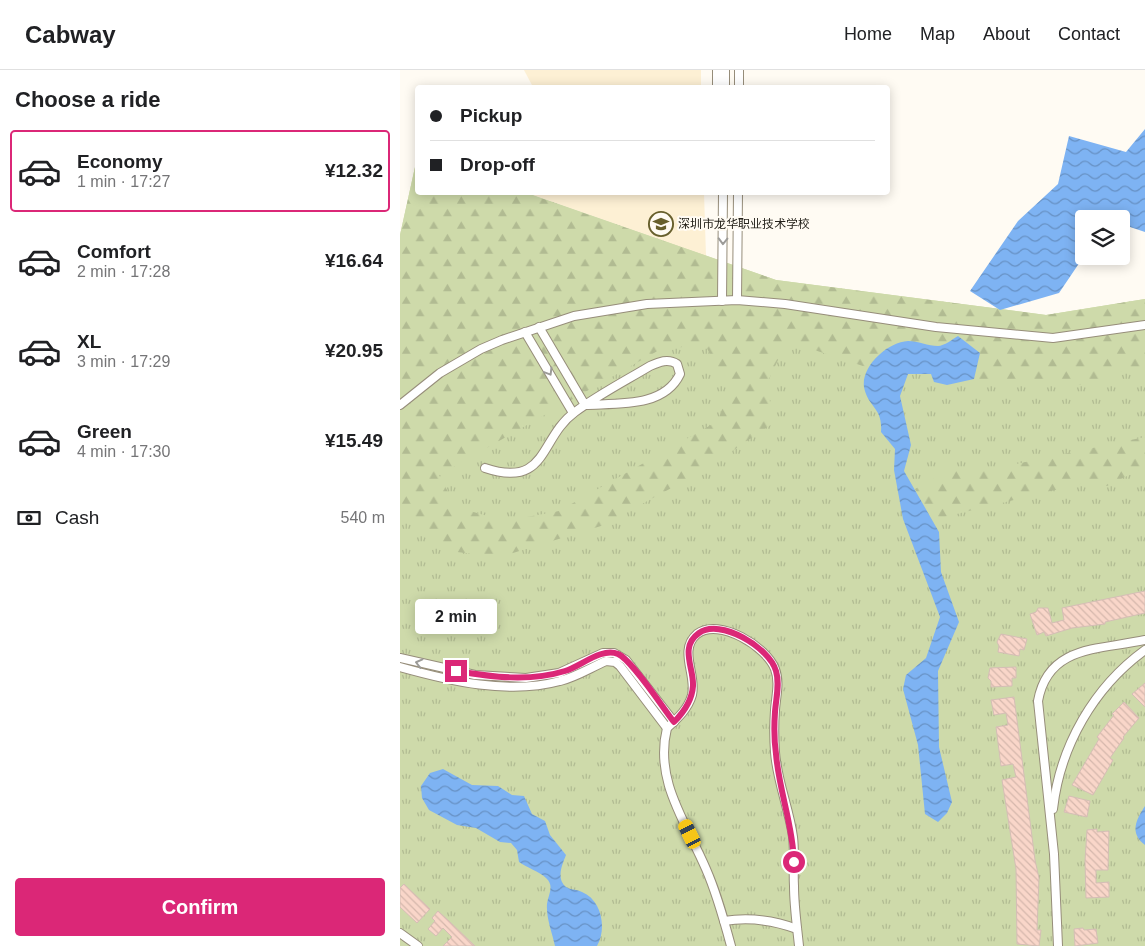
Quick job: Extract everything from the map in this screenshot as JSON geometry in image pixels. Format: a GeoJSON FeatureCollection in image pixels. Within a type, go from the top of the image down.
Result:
{"type":"FeatureCollection","features":[{"type":"Feature","properties":{"kind":"street"},"geometry":{"type":"LineString","coordinates":[[717,70],[717,85]]}},
{"type":"Feature","properties":{"kind":"street"},"geometry":{"type":"LineString","coordinates":[[725,70],[725,85]]}},
{"type":"Feature","properties":{"kind":"street"},"geometry":{"type":"LineString","coordinates":[[739,70],[739,85]]}},
{"type":"Feature","properties":{"kind":"street"},"geometry":{"type":"LineString","coordinates":[[722,301],[724,195]]}},
{"type":"Feature","properties":{"kind":"street"},"geometry":{"type":"LineString","coordinates":[[737,300],[738,195]]}},
{"type":"Feature","properties":{"kind":"street"},"geometry":{"type":"LineString","coordinates":[[400,405],[421,386],[460,360],[481,349],[539,327],[610,309],[647,304],[737,300],[785,304],[936,328],[1053,338],[1145,325]]}},
{"type":"Feature","properties":{"kind":"street"},"geometry":{"type":"LineString","coordinates":[[539,327],[585,405]]}},
{"type":"Feature","properties":{"kind":"street"},"geometry":{"type":"LineString","coordinates":[[525,332],[573,413]]}},
{"type":"Feature","properties":{"kind":"street"},"geometry":{"type":"LineString","coordinates":[[485,468],[506,473],[526,469],[542,457],[555,434],[573,413],[585,405],[657,363],[672,361],[680,369],[680,374],[673,385],[656,397],[585,405]]}},
{"type":"Feature","properties":{"kind":"street"},"geometry":{"type":"LineString","coordinates":[[731,946],[709,874],[666,783],[663,755],[670,725],[682,715],[692,695],[693,679],[688,656],[692,641],[697,634],[712,629],[721,630],[748,640],[769,656],[778,680],[774,726],[776,754],[792,836],[799,946]]}},
{"type":"Feature","properties":{"kind":"street"},"geometry":{"type":"LineString","coordinates":[[1058,946],[1051,821],[1038,701],[1041,686],[1048,672],[1059,662],[1073,654],[1145,640]]}},
{"type":"Feature","properties":{"kind":"street"},"geometry":{"type":"LineString","coordinates":[[1051,821],[1055,791],[1063,762],[1082,721],[1108,684],[1145,650]]}},
{"type":"Feature","properties":{"kind":"street"},"geometry":{"type":"LineString","coordinates":[[400,658],[469,674],[526,678],[559,673],[604,653],[614,653],[626,660],[670,725]]}},
{"type":"Feature","properties":{"kind":"street"},"geometry":{"type":"LineString","coordinates":[[400,667],[468,682],[527,686],[561,681],[606,661],[612,661],[620,666],[670,725]]}},
{"type":"Feature","properties":{"kind":"street"},"geometry":{"type":"LineString","coordinates":[[724,921],[756,919],[777,922],[797,929]]}},
{"type":"Feature","properties":{"kind":"street"},"geometry":{"type":"LineString","coordinates":[[400,933],[418,946]]}},
{"type":"Feature","properties":{"kind":"shaded area"},"geometry":{"type":"Polygon","coordinates":[[[524,70],[701,70],[701,85],[532,85],[524,70]]]}},
{"type":"Feature","properties":{"kind":"shaded area","name":"深圳市龙华职业技术学校"},"geometry":{"type":"Polygon","coordinates":[[[533,195],[704,195],[706,256],[533,195]]]}},
{"type":"Feature","properties":{"kind":"green space"},"geometry":{"type":"Polygon","coordinates":[[[415,167],[415,195],[533,195],[776,280],[1046,315],[1145,299],[1145,946],[400,946],[400,235],[415,167]]]}},
{"type":"Feature","properties":{"kind":"green space"},"geometry":{"type":"Polygon","coordinates":[[[415,167],[415,195],[532,195],[776,280],[1046,315],[1145,299],[1145,371],[1124,370],[1090,385],[974,379],[980,353],[907,341],[888,346],[869,368],[787,341],[768,381],[772,424],[701,472],[601,526],[500,557],[440,550],[400,515],[400,235],[415,167]],[[705,345],[661,349],[439,475],[456,507],[505,521],[559,511],[718,421],[729,387],[705,345]]]}},
{"type":"Feature","properties":{"kind":"green space"},"geometry":{"type":"Polygon","coordinates":[[[1145,437],[1145,471],[1137,471],[1107,486],[1084,483],[932,520],[915,489],[951,469],[987,470],[1145,437]]]}},
{"type":"Feature","properties":{"kind":"water"},"geometry":{"type":"Polygon","coordinates":[[[1145,129],[1145,232],[1130,227],[1130,210],[1075,210],[1075,265],[1078,265],[1059,293],[1000,310],[970,291],[1018,221],[1058,184],[1069,136],[1126,152],[1145,129]]]}},
{"type":"Feature","properties":{"kind":"water"},"geometry":{"type":"Polygon","coordinates":[[[958,336],[980,353],[974,379],[947,385],[934,382],[931,374],[908,374],[900,396],[911,445],[904,471],[939,532],[941,572],[959,622],[938,671],[939,747],[952,802],[947,813],[938,822],[925,814],[918,745],[903,689],[906,675],[926,658],[940,617],[903,519],[894,470],[895,449],[881,432],[880,417],[866,394],[864,379],[871,363],[877,356],[900,342],[908,341],[940,346],[958,336]]]}},
{"type":"Feature","properties":{"kind":"water"},"geometry":{"type":"Polygon","coordinates":[[[443,769],[472,785],[498,786],[512,795],[524,796],[532,814],[545,821],[550,835],[566,855],[562,865],[562,882],[568,888],[589,896],[598,908],[601,916],[602,932],[597,946],[555,946],[547,914],[551,887],[549,881],[540,873],[519,862],[517,850],[511,843],[500,842],[476,828],[457,825],[429,810],[422,798],[421,786],[430,773],[443,769]]]}},
{"type":"Feature","properties":{"kind":"water"},"geometry":{"type":"Polygon","coordinates":[[[1145,806],[1145,845],[1137,836],[1136,826],[1145,806]]]}},
{"type":"Feature","properties":{"kind":"building"},"geometry":{"type":"Polygon","coordinates":[[[1145,591],[1145,613],[1105,622],[1105,624],[1072,628],[1046,636],[1044,632],[1037,635],[1030,614],[1036,612],[1038,608],[1048,608],[1052,623],[1064,620],[1062,608],[1145,591]]]}},
{"type":"Feature","properties":{"kind":"building"},"geometry":{"type":"Polygon","coordinates":[[[1001,634],[1027,639],[1024,650],[1020,649],[1019,656],[998,652],[999,646],[997,642],[1001,634]]]}},
{"type":"Feature","properties":{"kind":"building"},"geometry":{"type":"Polygon","coordinates":[[[1016,667],[1016,678],[1012,678],[1012,686],[991,687],[991,681],[988,678],[990,668],[1016,667]]]}},
{"type":"Feature","properties":{"kind":"building"},"geometry":{"type":"Polygon","coordinates":[[[1145,683],[1145,707],[1132,694],[1145,683]]]}},
{"type":"Feature","properties":{"kind":"building"},"geometry":{"type":"Polygon","coordinates":[[[1014,697],[1039,878],[1037,930],[1041,930],[1039,946],[1017,944],[1016,869],[1002,780],[1016,777],[1013,764],[1001,766],[996,727],[1008,725],[1006,713],[994,715],[991,700],[1014,697]]]}},
{"type":"Feature","properties":{"kind":"building"},"geometry":{"type":"Polygon","coordinates":[[[1124,702],[1139,718],[1123,737],[1110,758],[1113,760],[1093,795],[1072,785],[1099,739],[1097,737],[1114,715],[1112,714],[1124,702]]]}},
{"type":"Feature","properties":{"kind":"building"},"geometry":{"type":"Polygon","coordinates":[[[1069,796],[1090,801],[1087,817],[1064,812],[1069,796]]]}},
{"type":"Feature","properties":{"kind":"building"},"geometry":{"type":"Polygon","coordinates":[[[1097,829],[1097,832],[1109,831],[1108,870],[1096,870],[1096,883],[1109,882],[1109,897],[1086,898],[1085,861],[1087,830],[1097,829]]]}},
{"type":"Feature","properties":{"kind":"building"},"geometry":{"type":"Polygon","coordinates":[[[404,884],[430,909],[417,923],[400,907],[400,888],[404,884]]]}},
{"type":"Feature","properties":{"kind":"building"},"geometry":{"type":"Polygon","coordinates":[[[438,911],[475,946],[443,946],[452,937],[443,928],[436,936],[428,929],[435,921],[432,918],[438,911]]]}},
{"type":"Feature","properties":{"kind":"building"},"geometry":{"type":"Polygon","coordinates":[[[1083,928],[1084,930],[1096,929],[1098,943],[1075,946],[1074,929],[1083,928]]]}},
{"type":"Feature","properties":{"kind":"place","name":"深圳市龙华职业技术学校"},"geometry":{"type":"Point","coordinates":[661,224]}},
{"type":"Feature","properties":{"kind":"route"},"geometry":{"type":"LineString","coordinates":[[456,671],[496,677],[537,677],[569,670],[604,653],[614,653],[626,660],[674,722],[688,706],[692,695],[692,674],[688,656],[689,648],[697,634],[704,630],[721,630],[756,644],[769,656],[778,680],[774,726],[777,769],[790,823],[794,862]]}}]}
